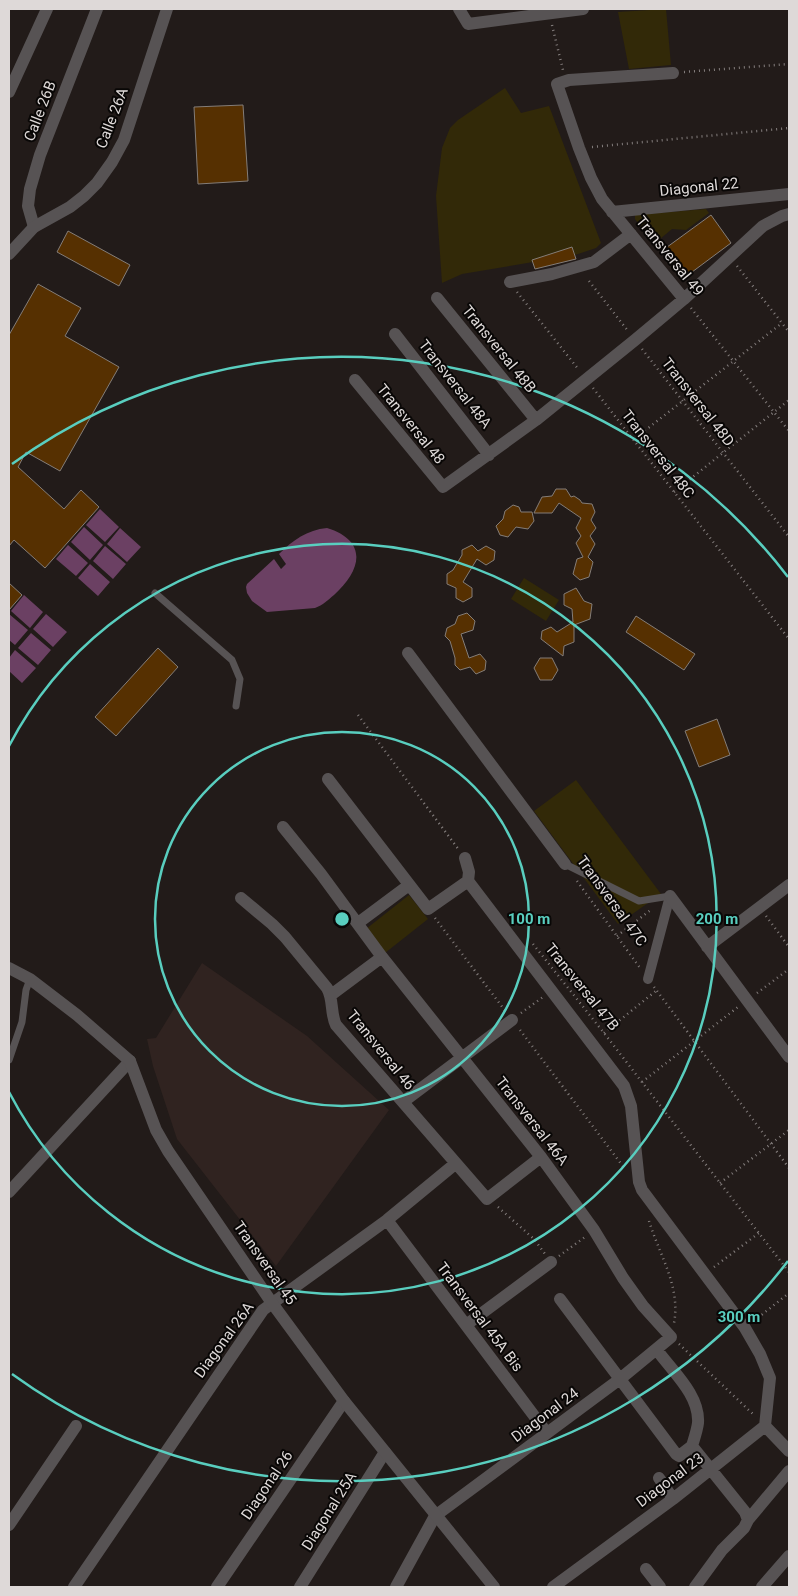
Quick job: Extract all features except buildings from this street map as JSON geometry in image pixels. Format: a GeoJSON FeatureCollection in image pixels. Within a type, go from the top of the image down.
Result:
{"type":"FeatureCollection","features":[{"type":"Feature","properties":{"kind":"street"},"geometry":{"type":"LineString","coordinates":[[9,92],[47,9]]}},
{"type":"Feature","properties":{"kind":"street","name":"Calle 26B"},"geometry":{"type":"LineString","coordinates":[[34,227],[28,206],[30,189],[40,155],[97,9]]}},
{"type":"Feature","properties":{"kind":"street","name":"Calle 26A"},"geometry":{"type":"LineString","coordinates":[[9,254],[34,227],[70,207],[84,196],[119,151],[167,9]]}},
{"type":"Feature","properties":{"kind":"street"},"geometry":{"type":"LineString","coordinates":[[460,9],[468,24],[512,13],[548,13],[568,9],[582,9]]}},
{"type":"Feature","properties":{"kind":"street"},"geometry":{"type":"LineString","coordinates":[[561,83],[673,73]]}},
{"type":"Feature","properties":{"kind":"street","name":"Transversal 49"},"geometry":{"type":"LineString","coordinates":[[561,83],[579,148],[602,199],[684,299]]}},
{"type":"Feature","properties":{"kind":"street","name":"Diagonal 22"},"geometry":{"type":"LineString","coordinates":[[612,212],[789,194]]}},
{"type":"Feature","properties":{"kind":"street"},"geometry":{"type":"LineString","coordinates":[[490,455],[636,340],[767,223],[789,214]]}},
{"type":"Feature","properties":{"kind":"street"},"geometry":{"type":"LineString","coordinates":[[510,282],[552,274],[594,262],[631,234]]}},
{"type":"Feature","properties":{"kind":"street","name":"Transversal 48B"},"geometry":{"type":"LineString","coordinates":[[437,298],[536,420]]}},
{"type":"Feature","properties":{"kind":"street","name":"Transversal 48A"},"geometry":{"type":"LineString","coordinates":[[394,334],[490,455]]}},
{"type":"Feature","properties":{"kind":"street","name":"Transversal 48"},"geometry":{"type":"LineString","coordinates":[[354,380],[443,487],[490,455]]}},
{"type":"Feature","properties":{"kind":"street","name":"Transversal 47C"},"geometry":{"type":"LineString","coordinates":[[408,653],[565,864]]}},
{"type":"Feature","properties":{"kind":"street"},"geometry":{"type":"LineString","coordinates":[[328,779],[428,909],[468,881]]}},
{"type":"Feature","properties":{"kind":"street","name":"Transversal 46A"},"geometry":{"type":"LineString","coordinates":[[283,827],[358,923],[382,957],[541,1157],[594,1230],[623,1278],[643,1306],[671,1337]]}},
{"type":"Feature","properties":{"kind":"street"},"geometry":{"type":"LineString","coordinates":[[465,858],[469,872],[468,881],[624,1086],[631,1106],[639,1182],[642,1190],[745,1328],[760,1354],[770,1378],[765,1426],[789,1451]]}},
{"type":"Feature","properties":{"kind":"street"},"geometry":{"type":"LineString","coordinates":[[358,923],[409,885]]}},
{"type":"Feature","properties":{"kind":"street"},"geometry":{"type":"LineString","coordinates":[[708,947],[789,885]]}},
{"type":"Feature","properties":{"kind":"street"},"geometry":{"type":"LineString","coordinates":[[670,896],[789,1057]]}},
{"type":"Feature","properties":{"kind":"street"},"geometry":{"type":"LineString","coordinates":[[648,979],[670,896]]}},
{"type":"Feature","properties":{"kind":"street"},"geometry":{"type":"LineString","coordinates":[[241,898],[285,937],[331,995],[382,957]]}},
{"type":"Feature","properties":{"kind":"street","name":"Transversal 45"},"geometry":{"type":"LineString","coordinates":[[9,968],[30,979],[77,1015],[130,1061],[156,1130],[168,1151],[272,1303],[344,1401],[494,1587]]}},
{"type":"Feature","properties":{"kind":"street","name":"Transversal 46"},"geometry":{"type":"LineString","coordinates":[[331,995],[336,1025],[486,1199]]}},
{"type":"Feature","properties":{"kind":"street"},"geometry":{"type":"LineString","coordinates":[[403,1102],[512,1020]]}},
{"type":"Feature","properties":{"kind":"street"},"geometry":{"type":"LineString","coordinates":[[9,1192],[130,1061]]}},
{"type":"Feature","properties":{"kind":"street"},"geometry":{"type":"LineString","coordinates":[[486,1199],[541,1157]]}},
{"type":"Feature","properties":{"kind":"street","name":"Diagonal 26A"},"geometry":{"type":"LineString","coordinates":[[74,1587],[263,1310],[387,1220],[455,1164]]}},
{"type":"Feature","properties":{"kind":"street","name":"Transversal 45A Bis"},"geometry":{"type":"LineString","coordinates":[[387,1220],[547,1433]]}},
{"type":"Feature","properties":{"kind":"street"},"geometry":{"type":"LineString","coordinates":[[466,1325],[552,1262]]}},
{"type":"Feature","properties":{"kind":"street"},"geometry":{"type":"LineString","coordinates":[[560,1299],[679,1456],[692,1446],[698,1423],[695,1401],[685,1385],[657,1350]]}},
{"type":"Feature","properties":{"kind":"street","name":"Diagonal 24"},"geometry":{"type":"LineString","coordinates":[[435,1516],[620,1379],[671,1337]]}},
{"type":"Feature","properties":{"kind":"street","name":"Diagonal 26"},"geometry":{"type":"LineString","coordinates":[[217,1587],[344,1401]]}},
{"type":"Feature","properties":{"kind":"street"},"geometry":{"type":"LineString","coordinates":[[9,1525],[76,1426]]}},
{"type":"Feature","properties":{"kind":"street","name":"Diagonal 23"},"geometry":{"type":"LineString","coordinates":[[553,1587],[673,1499],[765,1426]]}},
{"type":"Feature","properties":{"kind":"street"},"geometry":{"type":"LineString","coordinates":[[692,1446],[745,1512],[748,1520]]}},
{"type":"Feature","properties":{"kind":"street","name":"Diagonal 25A"},"geometry":{"type":"LineString","coordinates":[[300,1587],[385,1452]]}},
{"type":"Feature","properties":{"kind":"street"},"geometry":{"type":"LineString","coordinates":[[695,1587],[722,1550],[744,1528],[748,1520],[789,1471]]}},
{"type":"Feature","properties":{"kind":"street"},"geometry":{"type":"LineString","coordinates":[[659,1478],[673,1499]]}},
{"type":"Feature","properties":{"kind":"street"},"geometry":{"type":"LineString","coordinates":[[396,1587],[435,1516]]}},
{"type":"Feature","properties":{"kind":"street"},"geometry":{"type":"LineString","coordinates":[[762,1587],[789,1556]]}},
{"type":"Feature","properties":{"kind":"street"},"geometry":{"type":"LineString","coordinates":[[646,1569],[660,1587]]}},
{"type":"Feature","properties":{"kind":"lane"},"geometry":{"type":"LineString","coordinates":[[154,593],[232,660],[240,679],[236,706]]}},
{"type":"Feature","properties":{"kind":"lane"},"geometry":{"type":"LineString","coordinates":[[565,864],[639,901],[670,896]]}},
{"type":"Feature","properties":{"kind":"lane"},"geometry":{"type":"LineString","coordinates":[[9,1060],[22,1022],[26,990],[30,979]]}},
{"type":"Feature","properties":{"kind":"path"},"geometry":{"type":"LineString","coordinates":[[548,13],[561,83]]}},
{"type":"Feature","properties":{"kind":"path"},"geometry":{"type":"LineString","coordinates":[[673,73],[789,64]]}},
{"type":"Feature","properties":{"kind":"path"},"geometry":{"type":"LineString","coordinates":[[579,148],[789,128]]}},
{"type":"Feature","properties":{"kind":"path"},"geometry":{"type":"LineString","coordinates":[[730,257],[789,332]]}},
{"type":"Feature","properties":{"kind":"path","name":"Transversal 48D"},"geometry":{"type":"LineString","coordinates":[[589,281],[789,537]]}},
{"type":"Feature","properties":{"kind":"path","name":"Transversal 48C"},"geometry":{"type":"LineString","coordinates":[[510,282],[789,639]]}},
{"type":"Feature","properties":{"kind":"path","name":"Transversal 49"},"geometry":{"type":"LineString","coordinates":[[684,299],[789,431]]}},
{"type":"Feature","properties":{"kind":"path"},"geometry":{"type":"LineString","coordinates":[[633,440],[782,323]]}},
{"type":"Feature","properties":{"kind":"path"},"geometry":{"type":"LineString","coordinates":[[674,492],[789,400]]}},
{"type":"Feature","properties":{"kind":"path"},"geometry":{"type":"LineString","coordinates":[[358,715],[465,858]]}},
{"type":"Feature","properties":{"kind":"path","name":"Transversal 47C"},"geometry":{"type":"LineString","coordinates":[[565,864],[789,1168]]}},
{"type":"Feature","properties":{"kind":"path"},"geometry":{"type":"LineString","coordinates":[[617,936],[670,896]]}},
{"type":"Feature","properties":{"kind":"path"},"geometry":{"type":"LineString","coordinates":[[760,908],[789,947]]}},
{"type":"Feature","properties":{"kind":"path"},"geometry":{"type":"LineString","coordinates":[[428,909],[642,1190]]}},
{"type":"Feature","properties":{"kind":"path","name":"Transversal 47B"},"geometry":{"type":"LineString","coordinates":[[532,943],[604,1032],[789,1272]]}},
{"type":"Feature","properties":{"kind":"path"},"geometry":{"type":"LineString","coordinates":[[642,1082],[789,968]]}},
{"type":"Feature","properties":{"kind":"path"},"geometry":{"type":"LineString","coordinates":[[512,1020],[563,981]]}},
{"type":"Feature","properties":{"kind":"path"},"geometry":{"type":"LineString","coordinates":[[604,1032],[657,990]]}},
{"type":"Feature","properties":{"kind":"path"},"geometry":{"type":"LineString","coordinates":[[720,1183],[789,1130]]}},
{"type":"Feature","properties":{"kind":"path"},"geometry":{"type":"LineString","coordinates":[[486,1199],[504,1212],[534,1239],[552,1262],[594,1230]]}},
{"type":"Feature","properties":{"kind":"path"},"geometry":{"type":"LineString","coordinates":[[647,1214],[671,1278],[676,1304],[671,1337],[765,1426]]}},
{"type":"Feature","properties":{"kind":"path"},"geometry":{"type":"LineString","coordinates":[[704,1274],[759,1233]]}},
{"type":"Feature","properties":{"kind":"path"},"geometry":{"type":"LineString","coordinates":[[745,1328],[789,1293]]}},
{"type":"Feature","properties":{"kind":"shaded area"},"geometry":{"type":"Polygon","coordinates":[[[666,9],[671,65],[629,69],[618,12],[666,9]]]}},
{"type":"Feature","properties":{"kind":"shaded area"},"geometry":{"type":"Polygon","coordinates":[[[505,88],[521,113],[549,106],[601,243],[596,248],[575,255],[572,247],[533,262],[462,274],[442,283],[436,196],[442,148],[450,128],[458,120],[505,88]]]}},
{"type":"Feature","properties":{"kind":"shaded area"},"geometry":{"type":"Polygon","coordinates":[[[706,209],[709,213],[686,230],[672,229],[654,244],[635,219],[635,215],[706,209]]]}},
{"type":"Feature","properties":{"kind":"shaded area"},"geometry":{"type":"Polygon","coordinates":[[[100,509],[119,527],[105,542],[86,525],[100,509]]]}},
{"type":"Feature","properties":{"kind":"shaded area"},"geometry":{"type":"Polygon","coordinates":[[[84,527],[103,545],[90,560],[71,542],[84,527]]]}},
{"type":"Feature","properties":{"kind":"shaded area"},"geometry":{"type":"Polygon","coordinates":[[[120,528],[141,547],[127,562],[107,544],[120,528]]]}},
{"type":"Feature","properties":{"kind":"shaded area"},"geometry":{"type":"Polygon","coordinates":[[[327,528],[350,541],[355,549],[356,557],[355,567],[350,576],[334,595],[315,608],[267,612],[252,601],[247,593],[247,584],[274,559],[281,569],[286,564],[279,554],[295,540],[307,533],[327,528]]]}},
{"type":"Feature","properties":{"kind":"shaded area"},"geometry":{"type":"Polygon","coordinates":[[[68,545],[88,563],[76,576],[56,559],[68,545]]]}},
{"type":"Feature","properties":{"kind":"shaded area"},"geometry":{"type":"Polygon","coordinates":[[[105,546],[126,564],[113,579],[93,561],[105,546]]]}},
{"type":"Feature","properties":{"kind":"shaded area"},"geometry":{"type":"Polygon","coordinates":[[[90,564],[110,582],[98,596],[78,578],[90,564]]]}},
{"type":"Feature","properties":{"kind":"shaded area"},"geometry":{"type":"Polygon","coordinates":[[[524,578],[559,600],[546,621],[511,599],[524,578]]]}},
{"type":"Feature","properties":{"kind":"shaded area"},"geometry":{"type":"Polygon","coordinates":[[[24,595],[43,612],[30,628],[11,611],[24,595]]]}},
{"type":"Feature","properties":{"kind":"shaded area"},"geometry":{"type":"Polygon","coordinates":[[[9,614],[28,630],[15,645],[9,640],[9,614]]]}},
{"type":"Feature","properties":{"kind":"shaded area"},"geometry":{"type":"Polygon","coordinates":[[[46,614],[67,632],[53,647],[33,629],[46,614]]]}},
{"type":"Feature","properties":{"kind":"shaded area"},"geometry":{"type":"Polygon","coordinates":[[[31,633],[51,650],[38,665],[18,648],[31,633]]]}},
{"type":"Feature","properties":{"kind":"shaded area"},"geometry":{"type":"Polygon","coordinates":[[[15,650],[36,668],[22,683],[9,671],[9,658],[15,650]]]}},
{"type":"Feature","properties":{"kind":"shaded area"},"geometry":{"type":"Polygon","coordinates":[[[576,780],[661,894],[618,924],[534,811],[576,780]]]}},
{"type":"Feature","properties":{"kind":"shaded area"},"geometry":{"type":"Polygon","coordinates":[[[409,895],[428,919],[385,953],[366,929],[409,895]]]}},
{"type":"Feature","properties":{"kind":"shaded area"},"geometry":{"type":"Polygon","coordinates":[[[202,963],[307,1036],[389,1110],[276,1266],[177,1139],[153,1066],[147,1039],[156,1038],[202,963]]]}}]}
